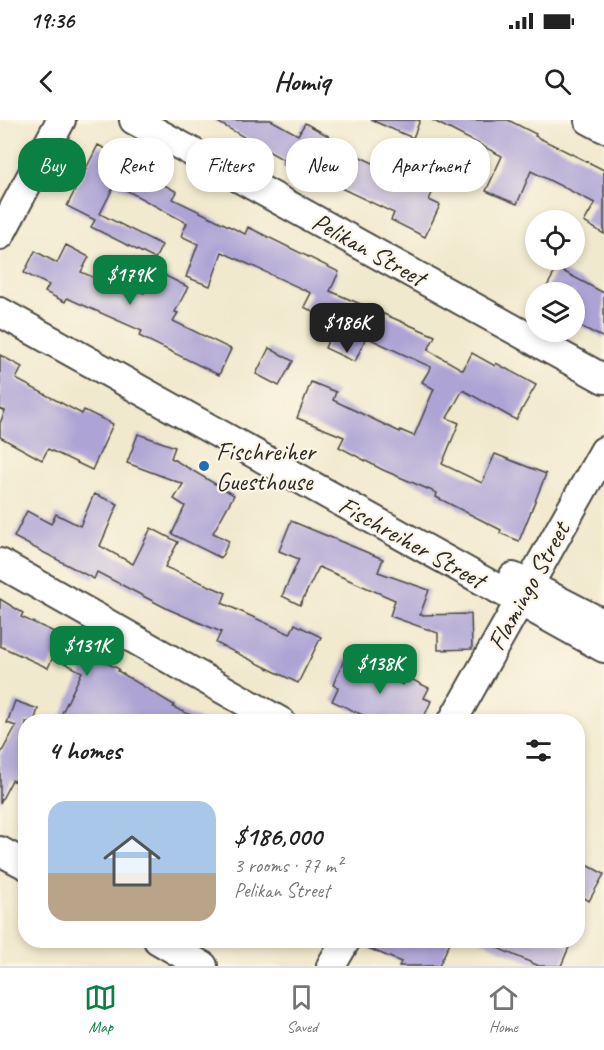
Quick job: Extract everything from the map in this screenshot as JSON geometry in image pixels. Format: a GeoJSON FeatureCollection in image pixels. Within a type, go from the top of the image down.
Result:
{"type":"FeatureCollection","features":[{"type":"Feature","properties":{"kind":"street"},"geometry":{"type":"LineString","coordinates":[[0,235],[61,120]]}},
{"type":"Feature","properties":{"kind":"street","name":"Pelikan Street"},"geometry":{"type":"LineString","coordinates":[[134,120],[604,379]]}},
{"type":"Feature","properties":{"kind":"street"},"geometry":{"type":"LineString","coordinates":[[589,120],[604,128]]}},
{"type":"Feature","properties":{"kind":"street","name":"Fischreiher Street"},"geometry":{"type":"LineString","coordinates":[[0,292],[532,597],[604,648]]}},
{"type":"Feature","properties":{"kind":"street","name":"Fischreiher Street"},"geometry":{"type":"LineString","coordinates":[[0,312],[532,597],[604,624]]}},
{"type":"Feature","properties":{"kind":"street","name":"Flamingo Street"},"geometry":{"type":"LineString","coordinates":[[476,714],[604,451]]}},
{"type":"Feature","properties":{"kind":"street","name":"Flamingo Street"},"geometry":{"type":"LineString","coordinates":[[457,714],[604,485]]}},
{"type":"Feature","properties":{"kind":"street"},"geometry":{"type":"LineString","coordinates":[[0,563],[267,714]]}},
{"type":"Feature","properties":{"kind":"street"},"geometry":{"type":"LineString","coordinates":[[172,948],[203,966]]}},
{"type":"Feature","properties":{"kind":"street"},"geometry":{"type":"LineString","coordinates":[[310,966],[320,948]]}},
{"type":"Feature","properties":{"kind":"street"},"geometry":{"type":"LineString","coordinates":[[331,966],[341,948]]}},
{"type":"Feature","properties":{"kind":"building"},"geometry":{"type":"Polygon","coordinates":[[[214,120],[271,120],[298,135],[305,123],[332,138],[286,138],[286,166],[282,164],[284,160],[274,154],[274,138],[246,138],[214,120]]]}},
{"type":"Feature","properties":{"kind":"building"},"geometry":{"type":"Polygon","coordinates":[[[371,120],[420,120],[413,138],[371,120]]]}},
{"type":"Feature","properties":{"kind":"building"},"geometry":{"type":"Polygon","coordinates":[[[432,120],[508,120],[604,170],[604,234],[585,223],[595,203],[531,171],[517,204],[488,192],[490,182],[502,156],[490,150],[490,138],[467,138],[432,120]]]}},
{"type":"Feature","properties":{"kind":"building"},"geometry":{"type":"Polygon","coordinates":[[[98,145],[98,192],[111,192],[100,214],[162,245],[155,259],[91,227],[95,220],[67,206],[74,192],[86,192],[86,169],[98,145]]]}},
{"type":"Feature","properties":{"kind":"building"},"geometry":{"type":"Polygon","coordinates":[[[358,156],[370,162],[370,192],[432,192],[429,200],[440,205],[425,237],[391,220],[394,213],[349,192],[358,192],[358,156]]]}},
{"type":"Feature","properties":{"kind":"building"},"geometry":{"type":"Polygon","coordinates":[[[174,190],[177,192],[173,199],[245,234],[248,227],[339,272],[330,291],[435,336],[428,350],[463,370],[472,353],[536,385],[516,420],[463,390],[447,418],[459,423],[442,464],[482,483],[495,454],[546,474],[519,541],[500,533],[501,530],[436,497],[437,493],[383,470],[339,447],[344,437],[297,418],[311,382],[336,392],[333,400],[400,432],[400,430],[414,436],[434,389],[422,382],[431,367],[366,337],[355,362],[325,348],[339,315],[321,306],[317,314],[304,307],[311,293],[222,252],[210,286],[186,277],[198,244],[181,236],[187,223],[130,192],[174,190]]]}},
{"type":"Feature","properties":{"kind":"building"},"geometry":{"type":"Polygon","coordinates":[[[66,245],[89,257],[81,272],[118,288],[120,283],[144,293],[156,271],[188,287],[175,312],[178,313],[173,321],[231,349],[219,375],[139,336],[142,331],[67,298],[65,302],[45,292],[49,285],[24,273],[35,251],[57,263],[66,245]]]}},
{"type":"Feature","properties":{"kind":"building"},"geometry":{"type":"Polygon","coordinates":[[[556,270],[561,270],[583,282],[549,282],[556,270]]]}},
{"type":"Feature","properties":{"kind":"building"},"geometry":{"type":"Polygon","coordinates":[[[585,283],[604,293],[604,338],[585,328],[585,283]]]}},
{"type":"Feature","properties":{"kind":"building"},"geometry":{"type":"Polygon","coordinates":[[[269,348],[293,361],[279,386],[256,374],[269,348]]]}},
{"type":"Feature","properties":{"kind":"building"},"geometry":{"type":"Polygon","coordinates":[[[0,355],[22,367],[16,379],[82,414],[84,410],[113,424],[92,470],[48,449],[42,460],[0,437],[0,423],[5,411],[0,409],[0,355]]]}},
{"type":"Feature","properties":{"kind":"building"},"geometry":{"type":"Polygon","coordinates":[[[138,434],[175,447],[171,458],[234,495],[213,533],[229,541],[221,558],[172,534],[185,506],[174,499],[183,484],[127,463],[138,434]]]}},
{"type":"Feature","properties":{"kind":"building"},"geometry":{"type":"Polygon","coordinates":[[[94,494],[118,504],[100,546],[133,564],[151,528],[178,542],[165,567],[226,593],[222,603],[290,634],[295,624],[321,637],[298,683],[216,643],[221,632],[168,609],[97,572],[94,579],[14,537],[27,511],[51,524],[56,514],[80,526],[94,494]]]}},
{"type":"Feature","properties":{"kind":"building"},"geometry":{"type":"Polygon","coordinates":[[[291,521],[383,559],[378,572],[429,590],[420,615],[471,614],[472,649],[438,650],[438,633],[390,616],[395,600],[319,567],[300,605],[282,596],[299,559],[279,551],[291,521]]]}},
{"type":"Feature","properties":{"kind":"building"},"geometry":{"type":"Polygon","coordinates":[[[0,599],[23,613],[21,617],[63,636],[62,640],[119,669],[118,671],[174,705],[173,707],[188,714],[61,714],[82,672],[53,657],[48,668],[0,646],[0,599]]]}},
{"type":"Feature","properties":{"kind":"building"},"geometry":{"type":"Polygon","coordinates":[[[345,658],[403,685],[407,677],[429,688],[424,698],[431,701],[425,714],[360,714],[332,701],[338,688],[333,685],[345,658]]]}},
{"type":"Feature","properties":{"kind":"building"},"geometry":{"type":"Polygon","coordinates":[[[15,701],[38,709],[36,714],[18,714],[18,783],[12,780],[0,803],[0,755],[16,726],[7,723],[15,701]]]}},
{"type":"Feature","properties":{"kind":"building"},"geometry":{"type":"Polygon","coordinates":[[[585,864],[604,874],[589,901],[585,898],[585,864]]]}},
{"type":"Feature","properties":{"kind":"building"},"geometry":{"type":"Polygon","coordinates":[[[368,948],[447,948],[439,966],[399,966],[401,962],[368,948]]]}},
{"type":"Feature","properties":{"kind":"building"},"geometry":{"type":"Polygon","coordinates":[[[497,948],[569,948],[561,966],[539,966],[497,948]]]}},
{"type":"Feature","properties":{"kind":"place","name":"Fischreiher Guesthouse"},"geometry":{"type":"Point","coordinates":[204,466]}}]}
